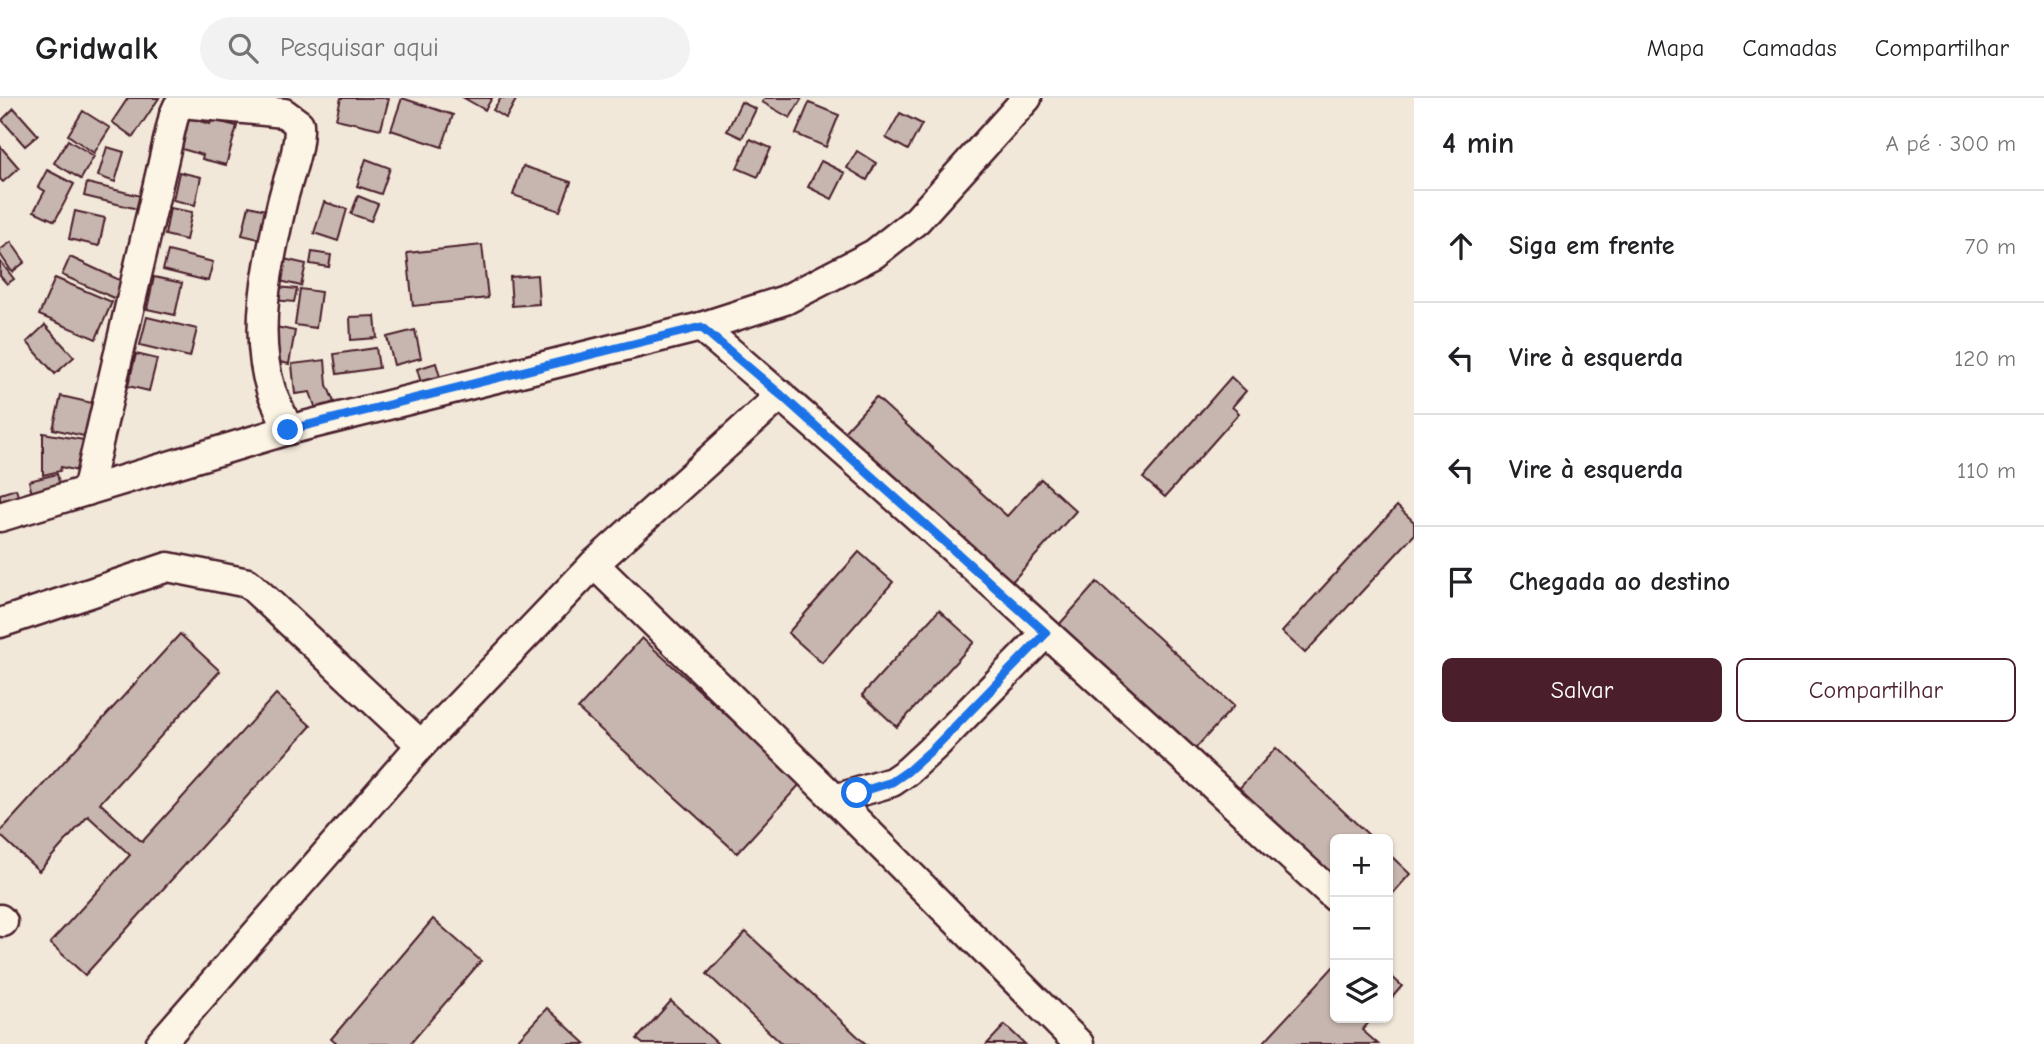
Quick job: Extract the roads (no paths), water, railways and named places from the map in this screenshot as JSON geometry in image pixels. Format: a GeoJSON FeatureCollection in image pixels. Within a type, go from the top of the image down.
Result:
{"type":"FeatureCollection","features":[{"type":"Feature","properties":{"kind":"street"},"geometry":{"type":"LineString","coordinates":[[0,517],[288,430],[701,327],[785,300],[874,254],[917,220],[1027,98]]}},
{"type":"Feature","properties":{"kind":"street"},"geometry":{"type":"LineString","coordinates":[[87,491],[174,115],[178,106],[186,102],[240,103],[284,113],[299,124],[300,138],[282,202],[264,311],[265,363],[271,389],[288,430]]}},
{"type":"Feature","properties":{"kind":"street"},"geometry":{"type":"LineString","coordinates":[[701,327],[781,395],[1046,633],[1330,892]]}},
{"type":"Feature","properties":{"kind":"street"},"geometry":{"type":"LineString","coordinates":[[160,1044],[421,746],[594,564],[781,395]]}},
{"type":"Feature","properties":{"kind":"street"},"geometry":{"type":"LineString","coordinates":[[594,564],[835,799],[1079,1044]]}},
{"type":"Feature","properties":{"kind":"street"},"geometry":{"type":"LineString","coordinates":[[0,623],[169,567],[248,583],[421,746]]}},
{"type":"Feature","properties":{"kind":"street"},"geometry":{"type":"LineString","coordinates":[[835,799],[892,782],[908,771],[936,746],[1046,633]]}}]}
